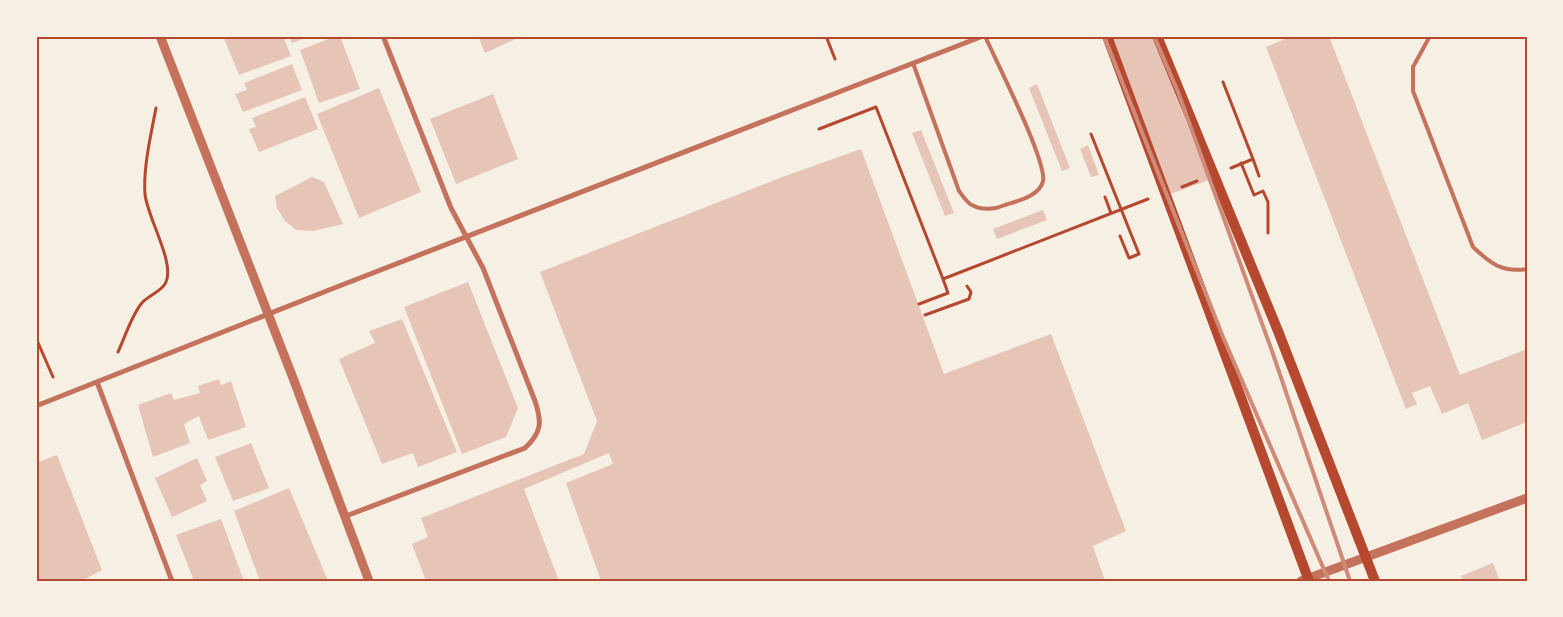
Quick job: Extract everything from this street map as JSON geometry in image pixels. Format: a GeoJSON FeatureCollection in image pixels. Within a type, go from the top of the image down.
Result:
{"type":"FeatureCollection","features":[{"type":"Feature","properties":{"kind":"main road"},"geometry":{"type":"LineString","coordinates":[[1107,36],[1306,580]]}},
{"type":"Feature","properties":{"kind":"main road"},"geometry":{"type":"LineString","coordinates":[[1157,36],[1278,331],[1374,581]]}},
{"type":"Feature","properties":{"kind":"street"},"geometry":{"type":"LineString","coordinates":[[160,36],[346,516],[369,581]]}},
{"type":"Feature","properties":{"kind":"street"},"geometry":{"type":"LineString","coordinates":[[346,516],[526,448],[536,439],[539,426],[539,412],[483,268],[450,208],[382,36]]}},
{"type":"Feature","properties":{"kind":"street"},"geometry":{"type":"LineString","coordinates":[[36,406],[984,36]]}},
{"type":"Feature","properties":{"kind":"street"},"geometry":{"type":"LineString","coordinates":[[97,382],[172,581]]}},
{"type":"Feature","properties":{"kind":"street"},"geometry":{"type":"LineString","coordinates":[[1306,580],[1527,498]]}},
{"type":"Feature","properties":{"kind":"lane"},"geometry":{"type":"LineString","coordinates":[[913,63],[959,191],[971,205],[984,209],[1000,208],[1030,196],[1039,189],[1043,181],[1040,165],[1028,130],[984,36]]}},
{"type":"Feature","properties":{"kind":"lane"},"geometry":{"type":"LineString","coordinates":[[1430,36],[1413,67],[1413,91],[1473,247],[1488,261],[1502,268],[1527,269]]}},
{"type":"Feature","properties":{"kind":"path"},"geometry":{"type":"LineString","coordinates":[[826,36],[835,59]]}},
{"type":"Feature","properties":{"kind":"path"},"geometry":{"type":"LineString","coordinates":[[1223,82],[1259,176]]}},
{"type":"Feature","properties":{"kind":"path"},"geometry":{"type":"LineString","coordinates":[[819,128],[876,107],[948,292],[919,304]]}},
{"type":"Feature","properties":{"kind":"path"},"geometry":{"type":"LineString","coordinates":[[118,352],[140,305],[148,296],[159,291],[166,282],[169,266],[145,195],[148,148],[156,108]]}},
{"type":"Feature","properties":{"kind":"path"},"geometry":{"type":"LineString","coordinates":[[1091,134],[1139,254],[1129,258],[1120,236]]}},
{"type":"Feature","properties":{"kind":"path"},"geometry":{"type":"LineString","coordinates":[[1224,170],[1253,159]]}},
{"type":"Feature","properties":{"kind":"path"},"geometry":{"type":"LineString","coordinates":[[1241,164],[1254,194],[1263,191],[1268,202],[1268,233]]}},
{"type":"Feature","properties":{"kind":"path"},"geometry":{"type":"LineString","coordinates":[[1181,187],[1198,180]]}},
{"type":"Feature","properties":{"kind":"path"},"geometry":{"type":"LineString","coordinates":[[944,279],[1156,196]]}},
{"type":"Feature","properties":{"kind":"path"},"geometry":{"type":"LineString","coordinates":[[1104,197],[1111,213]]}},
{"type":"Feature","properties":{"kind":"path"},"geometry":{"type":"LineString","coordinates":[[926,315],[969,299],[971,292],[968,286]]}},
{"type":"Feature","properties":{"kind":"path"},"geometry":{"type":"LineString","coordinates":[[36,338],[53,377]]}},
{"type":"Feature","properties":{"kind":"building"},"geometry":{"type":"Polygon","coordinates":[[[223,36],[283,36],[291,56],[239,75],[223,36]]]}},
{"type":"Feature","properties":{"kind":"building"},"geometry":{"type":"Polygon","coordinates":[[[289,36],[311,36],[292,43],[289,36]]]}},
{"type":"Feature","properties":{"kind":"building"},"geometry":{"type":"Polygon","coordinates":[[[340,36],[360,89],[319,103],[300,50],[340,36]]]}},
{"type":"Feature","properties":{"kind":"building"},"geometry":{"type":"Polygon","coordinates":[[[478,36],[522,36],[485,53],[478,36]]]}},
{"type":"Feature","properties":{"kind":"building"},"geometry":{"type":"Polygon","coordinates":[[[1106,36],[1152,36],[1209,180],[1170,194],[1106,36]]]}},
{"type":"Feature","properties":{"kind":"building"},"geometry":{"type":"Polygon","coordinates":[[[1292,36],[1329,36],[1460,375],[1527,349],[1527,422],[1482,440],[1468,403],[1442,414],[1430,386],[1412,393],[1417,404],[1406,409],[1266,47],[1292,36]]]}},
{"type":"Feature","properties":{"kind":"building"},"geometry":{"type":"Polygon","coordinates":[[[292,64],[302,90],[243,112],[235,94],[247,90],[244,83],[292,64]]]}},
{"type":"Feature","properties":{"kind":"building"},"geometry":{"type":"Polygon","coordinates":[[[1037,84],[1070,168],[1062,171],[1029,88],[1037,84]]]}},
{"type":"Feature","properties":{"kind":"building"},"geometry":{"type":"Polygon","coordinates":[[[379,88],[421,192],[359,218],[317,114],[379,88]]]}},
{"type":"Feature","properties":{"kind":"building"},"geometry":{"type":"Polygon","coordinates":[[[493,94],[518,159],[456,184],[430,119],[493,94]]]}},
{"type":"Feature","properties":{"kind":"building"},"geometry":{"type":"Polygon","coordinates":[[[305,97],[318,129],[259,152],[249,129],[256,127],[252,118],[305,97]]]}},
{"type":"Feature","properties":{"kind":"building"},"geometry":{"type":"Polygon","coordinates":[[[921,130],[954,213],[945,216],[912,133],[921,130]]]}},
{"type":"Feature","properties":{"kind":"building"},"geometry":{"type":"Polygon","coordinates":[[[1088,145],[1099,175],[1091,177],[1080,149],[1088,145]]]}},
{"type":"Feature","properties":{"kind":"building"},"geometry":{"type":"Polygon","coordinates":[[[861,149],[944,374],[1051,334],[1126,531],[1093,546],[1105,581],[601,581],[566,483],[613,464],[609,453],[524,489],[559,581],[426,581],[412,544],[428,537],[421,518],[584,454],[597,421],[540,272],[785,176],[861,149]]]}},
{"type":"Feature","properties":{"kind":"building"},"geometry":{"type":"Polygon","coordinates":[[[312,177],[324,182],[343,224],[313,231],[296,230],[285,221],[277,208],[275,196],[312,177]]]}},
{"type":"Feature","properties":{"kind":"building"},"geometry":{"type":"Polygon","coordinates":[[[1043,210],[1047,220],[997,239],[993,229],[1043,210]]]}},
{"type":"Feature","properties":{"kind":"building"},"geometry":{"type":"Polygon","coordinates":[[[468,282],[518,408],[506,437],[462,454],[404,307],[468,282]]]}},
{"type":"Feature","properties":{"kind":"building"},"geometry":{"type":"Polygon","coordinates":[[[402,319],[457,452],[418,467],[413,453],[382,464],[339,359],[375,343],[369,331],[402,319]]]}},
{"type":"Feature","properties":{"kind":"building"},"geometry":{"type":"Polygon","coordinates":[[[219,379],[221,385],[231,381],[246,427],[208,440],[199,416],[184,424],[190,443],[153,457],[138,405],[171,393],[174,400],[200,393],[198,386],[219,379]]]}},
{"type":"Feature","properties":{"kind":"building"},"geometry":{"type":"Polygon","coordinates":[[[251,443],[269,488],[233,501],[215,457],[251,443]]]}},
{"type":"Feature","properties":{"kind":"building"},"geometry":{"type":"Polygon","coordinates":[[[57,455],[102,570],[81,581],[36,581],[36,463],[57,455]]]}},
{"type":"Feature","properties":{"kind":"building"},"geometry":{"type":"Polygon","coordinates":[[[197,458],[207,481],[200,485],[207,501],[172,517],[155,478],[197,458]]]}},
{"type":"Feature","properties":{"kind":"building"},"geometry":{"type":"Polygon","coordinates":[[[289,488],[328,581],[260,581],[234,511],[289,488]]]}},
{"type":"Feature","properties":{"kind":"building"},"geometry":{"type":"Polygon","coordinates":[[[221,519],[244,581],[194,581],[176,535],[221,519]]]}},
{"type":"Feature","properties":{"kind":"building"},"geometry":{"type":"Polygon","coordinates":[[[1493,563],[1500,581],[1463,581],[1461,576],[1493,563]]]}},
{"type":"Feature","properties":{"kind":"railway"},"geometry":{"type":"LineString","coordinates":[[1104,36],[1223,337],[1329,581]]}},
{"type":"Feature","properties":{"kind":"railway"},"geometry":{"type":"LineString","coordinates":[[1154,36],[1178,92],[1272,351],[1350,581]]}}]}
